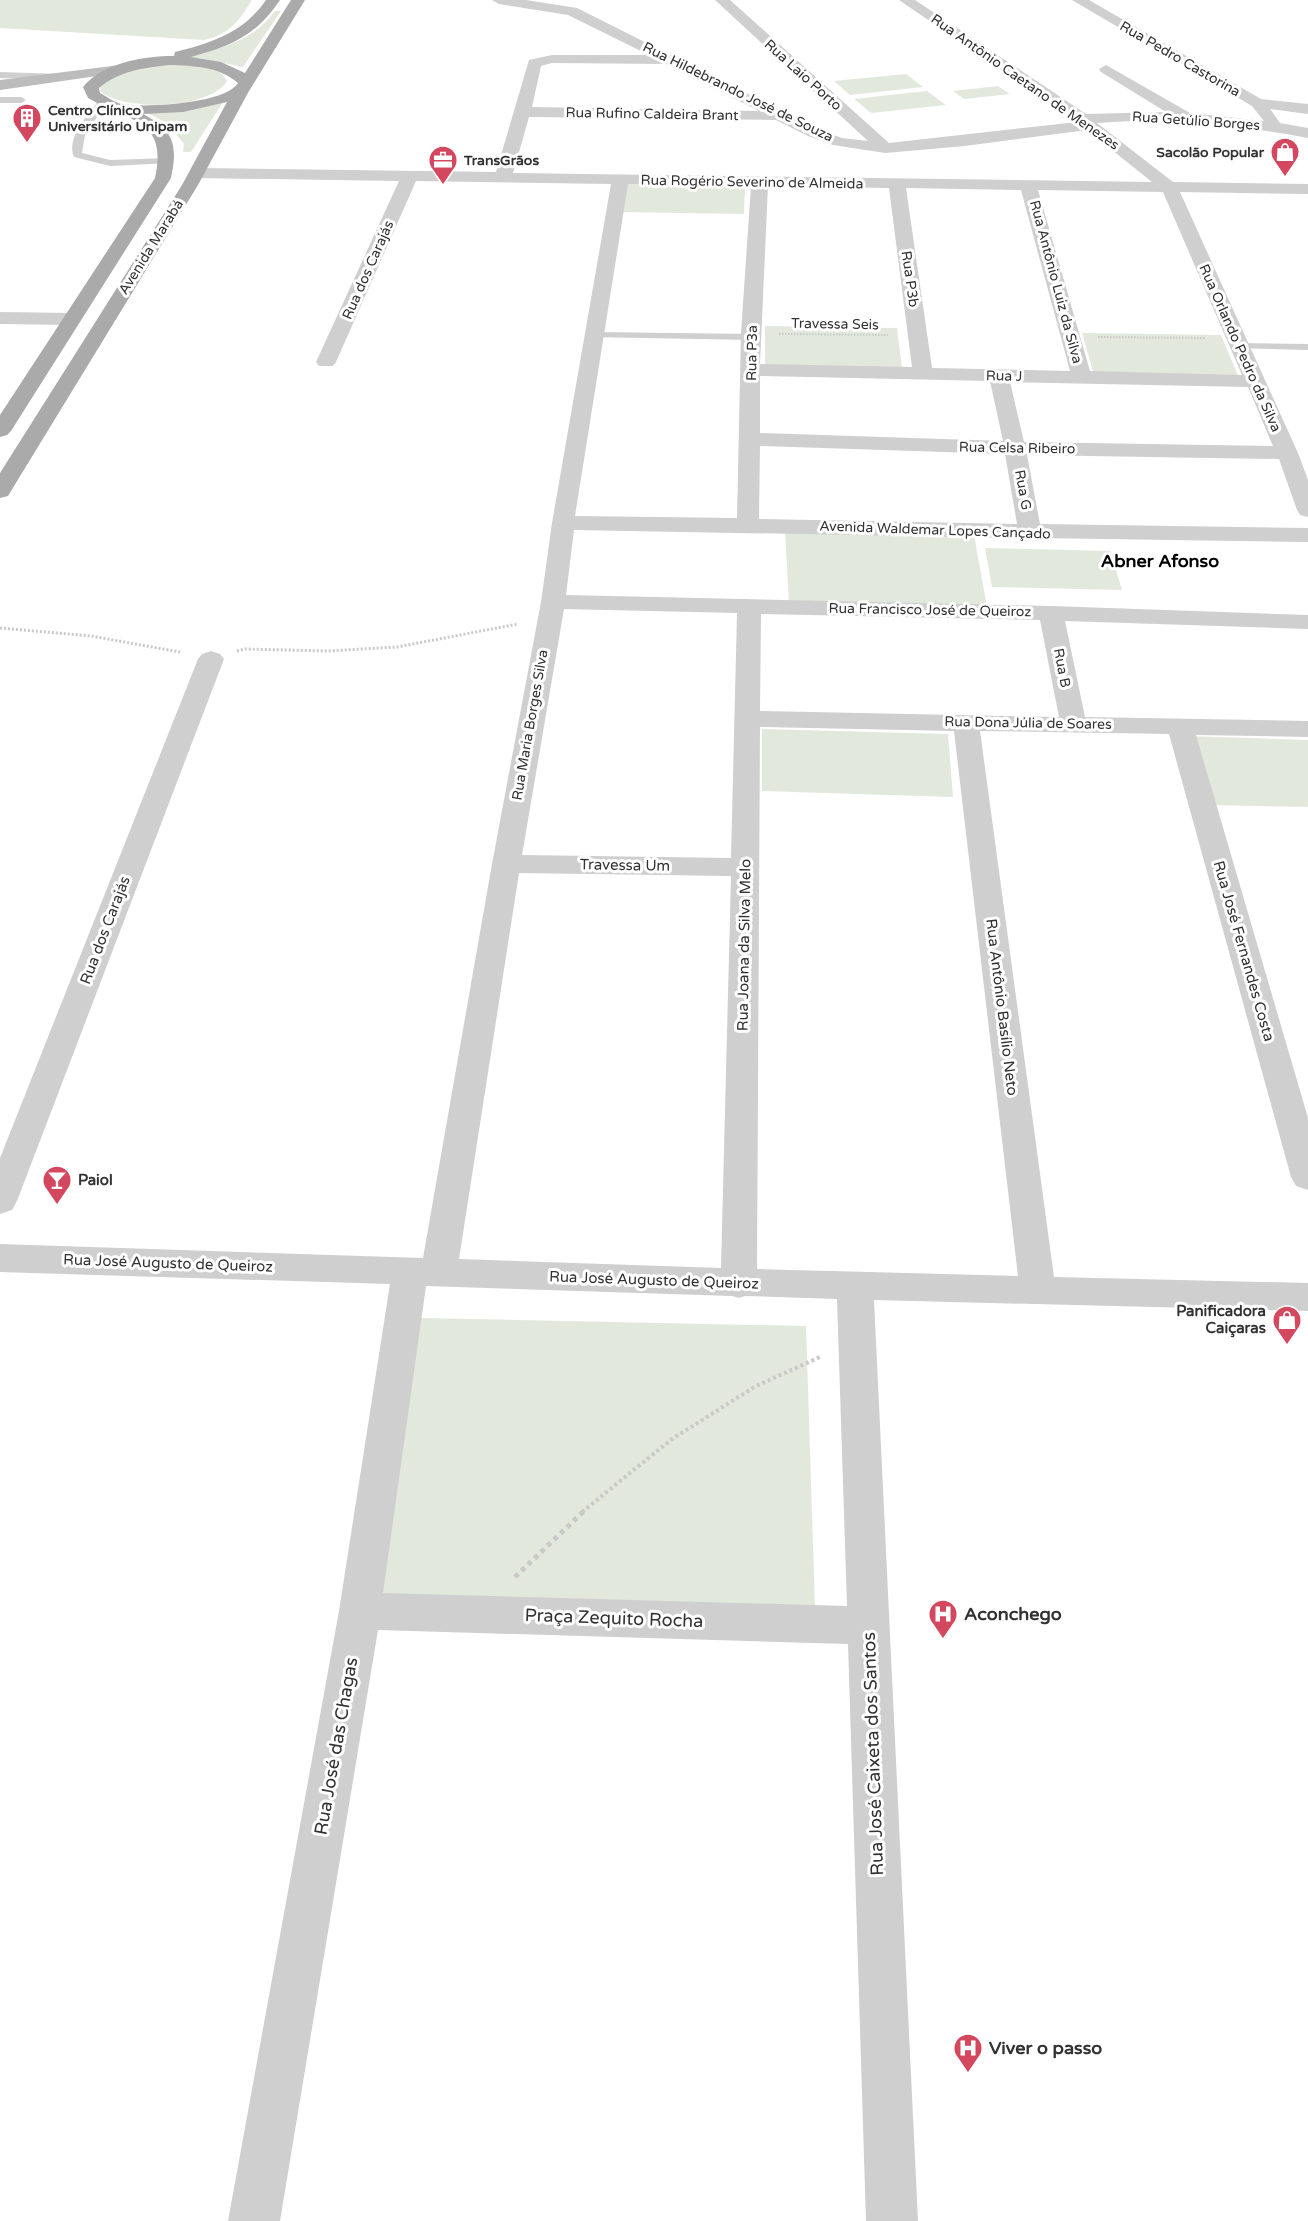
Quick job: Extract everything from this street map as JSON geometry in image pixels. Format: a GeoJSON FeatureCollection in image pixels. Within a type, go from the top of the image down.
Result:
{"type":"FeatureCollection","features":[{"type":"Feature","properties":{"kind":"main road"},"geometry":{"type":"LineString","coordinates":[[89,95],[96,81],[120,69],[192,52],[243,34],[254,26],[273,0]]}},
{"type":"Feature","properties":{"kind":"main road","name":"Avenida Marabá"},"geometry":{"type":"LineString","coordinates":[[0,492],[197,173],[244,87],[298,0]]}},
{"type":"Feature","properties":{"kind":"main road"},"geometry":{"type":"LineString","coordinates":[[89,95],[160,110],[195,106],[244,87],[235,71],[204,63],[171,62],[137,65]]}},
{"type":"Feature","properties":{"kind":"main road"},"geometry":{"type":"LineString","coordinates":[[89,95],[148,122],[166,140],[169,161]]}},
{"type":"Feature","properties":{"kind":"main road","name":"Avenida Marabá"},"geometry":{"type":"LineString","coordinates":[[0,431],[163,178],[169,161]]}},
{"type":"Feature","properties":{"kind":"street","name":"Rua Hildebrando José de Souza"},"geometry":{"type":"LineString","coordinates":[[499,0],[572,11],[839,142],[885,148],[965,141],[1087,122]]}},
{"type":"Feature","properties":{"kind":"street"},"geometry":{"type":"LineString","coordinates":[[556,0],[572,11]]}},
{"type":"Feature","properties":{"kind":"street","name":"Rua Laio Porto"},"geometry":{"type":"LineString","coordinates":[[722,0],[885,148]]}},
{"type":"Feature","properties":{"kind":"street","name":"Rua Antônio Caetano de Menezes"},"geometry":{"type":"LineString","coordinates":[[906,0],[1087,122],[1170,188]]}},
{"type":"Feature","properties":{"kind":"street","name":"Rua Pedro Castorina"},"geometry":{"type":"LineString","coordinates":[[1079,0],[1257,103],[1272,124]]}},
{"type":"Feature","properties":{"kind":"street"},"geometry":{"type":"LineString","coordinates":[[503,178],[523,112],[534,63],[542,60],[671,60]]}},
{"type":"Feature","properties":{"kind":"street"},"geometry":{"type":"LineString","coordinates":[[4,81],[89,95],[120,69]]}},
{"type":"Feature","properties":{"kind":"street"},"geometry":{"type":"LineString","coordinates":[[1106,69],[1188,118]]}},
{"type":"Feature","properties":{"kind":"street"},"geometry":{"type":"LineString","coordinates":[[1257,103],[1308,108]]}},
{"type":"Feature","properties":{"kind":"street","name":"Rua Rufino Caldeira Brant"},"geometry":{"type":"LineString","coordinates":[[523,112],[782,116]]}},
{"type":"Feature","properties":{"kind":"street","name":"Rua Getúlio Borges"},"geometry":{"type":"LineString","coordinates":[[1087,122],[1114,116],[1188,118],[1272,124],[1308,133]]}},
{"type":"Feature","properties":{"kind":"street"},"geometry":{"type":"LineString","coordinates":[[1272,124],[1308,116]]}},
{"type":"Feature","properties":{"kind":"street","name":"Rua Rogério Severino de Almeida"},"geometry":{"type":"LineString","coordinates":[[197,173],[1029,187],[1308,189]]}},
{"type":"Feature","properties":{"kind":"street","name":"Rua dos Carajás"},"geometry":{"type":"LineString","coordinates":[[327,362],[408,177]]}},
{"type":"Feature","properties":{"kind":"street","name":"Rua Maria Borges Silva"},"geometry":{"type":"LineString","coordinates":[[425,1271],[506,864],[551,610],[563,522],[620,179]]}},
{"type":"Feature","properties":{"kind":"street","name":"Rua P3a"},"geometry":{"type":"LineString","coordinates":[[748,525],[751,335],[760,183]]}},
{"type":"Feature","properties":{"kind":"street","name":"Rua P3b"},"geometry":{"type":"LineString","coordinates":[[897,185],[923,374]]}},
{"type":"Feature","properties":{"kind":"street","name":"Rua Antônio Luiz da Silva"},"geometry":{"type":"LineString","coordinates":[[1029,187],[1082,377]]}},
{"type":"Feature","properties":{"kind":"street","name":"Rua Orlando Pedro da Silva"},"geometry":{"type":"LineString","coordinates":[[1170,188],[1287,453],[1308,510]]}},
{"type":"Feature","properties":{"kind":"street"},"geometry":{"type":"LineString","coordinates":[[0,318],[71,319]]}},
{"type":"Feature","properties":{"kind":"street","name":"Rua J"},"geometry":{"type":"LineString","coordinates":[[752,370],[1255,381]]}},
{"type":"Feature","properties":{"kind":"street","name":"Rua G"},"geometry":{"type":"LineString","coordinates":[[999,376],[1016,448],[1030,533]]}},
{"type":"Feature","properties":{"kind":"street","name":"Rua Celsa Ribeiro"},"geometry":{"type":"LineString","coordinates":[[748,439],[1016,448],[1287,453]]}},
{"type":"Feature","properties":{"kind":"street","name":"Avenida Waldemar Lopes Cançado"},"geometry":{"type":"LineString","coordinates":[[563,522],[1030,533],[1308,536]]}},
{"type":"Feature","properties":{"kind":"street","name":"Rua Francisco José de Queiroz"},"geometry":{"type":"LineString","coordinates":[[551,610],[749,606],[1308,622]]}},
{"type":"Feature","properties":{"kind":"street","name":"Rua Joana da Silva Melo"},"geometry":{"type":"LineString","coordinates":[[739,1284],[749,606]]}},
{"type":"Feature","properties":{"kind":"street","name":"Rua B"},"geometry":{"type":"LineString","coordinates":[[1051,613],[1073,723]]}},
{"type":"Feature","properties":{"kind":"street","name":"Rua dos Carajás"},"geometry":{"type":"LineString","coordinates":[[0,1201],[211,659]]}},
{"type":"Feature","properties":{"kind":"street","name":"Rua Dona Júlia de Soares"},"geometry":{"type":"LineString","coordinates":[[747,718],[1308,729]]}},
{"type":"Feature","properties":{"kind":"street","name":"Rua Antônio Basílio Neto"},"geometry":{"type":"LineString","coordinates":[[966,722],[1038,1292]]}},
{"type":"Feature","properties":{"kind":"street","name":"Rua José Fernandes Costa"},"geometry":{"type":"LineString","coordinates":[[1180,725],[1308,1177]]}},
{"type":"Feature","properties":{"kind":"street","name":"Travessa Um"},"geometry":{"type":"LineString","coordinates":[[506,864],[745,867]]}},
{"type":"Feature","properties":{"kind":"street","name":"Rua José Augusto de Queiroz"},"geometry":{"type":"LineString","coordinates":[[0,1258],[425,1271],[739,1284],[1308,1297]]}},
{"type":"Feature","properties":{"kind":"street","name":"Rua José das Chagas"},"geometry":{"type":"LineString","coordinates":[[254,2221],[360,1611],[425,1271]]}},
{"type":"Feature","properties":{"kind":"street","name":"Rua José Caixeta dos Santos"},"geometry":{"type":"LineString","coordinates":[[855,1286],[892,2221]]}},
{"type":"Feature","properties":{"kind":"street","name":"Praça Zequito Rocha"},"geometry":{"type":"LineString","coordinates":[[360,1611],[868,1626]]}},
{"type":"Feature","properties":{"kind":"lane"},"geometry":{"type":"LineString","coordinates":[[89,95],[75,148],[77,155],[102,161],[169,161]]}},
{"type":"Feature","properties":{"kind":"lane"},"geometry":{"type":"LineString","coordinates":[[0,100],[21,100]]}},
{"type":"Feature","properties":{"kind":"lane"},"geometry":{"type":"LineString","coordinates":[[594,334],[751,335]]}},
{"type":"Feature","properties":{"kind":"lane"},"geometry":{"type":"LineString","coordinates":[[1237,342],[1308,347]]}},
{"type":"Feature","properties":{"kind":"path","name":"Travessa Seis"},"geometry":{"type":"LineString","coordinates":[[751,335],[918,335]]}},
{"type":"Feature","properties":{"kind":"path"},"geometry":{"type":"LineString","coordinates":[[1071,337],[1237,342]]}},
{"type":"Feature","properties":{"kind":"path"},"geometry":{"type":"LineString","coordinates":[[0,628],[80,633],[145,643],[211,659],[245,649],[327,651],[397,647],[462,636],[551,610]]}},
{"type":"Feature","properties":{"kind":"path"},"geometry":{"type":"LineString","coordinates":[[479,1614],[579,1515],[672,1439],[766,1381],[807,1361],[858,1347]]}},
{"type":"Feature","properties":{"kind":"shaded area"},"geometry":{"type":"Polygon","coordinates":[[[0,0],[252,0],[233,26],[221,34],[204,40],[0,28],[0,0]]]}},
{"type":"Feature","properties":{"kind":"shaded area"},"geometry":{"type":"Polygon","coordinates":[[[275,11],[281,11],[243,67],[199,58],[177,58],[231,44],[255,31],[275,11]]]}},
{"type":"Feature","properties":{"kind":"shaded area"},"geometry":{"type":"Polygon","coordinates":[[[180,64],[213,69],[227,81],[218,90],[204,97],[166,104],[127,102],[111,98],[100,91],[101,84],[118,73],[149,66],[180,64]]]}},
{"type":"Feature","properties":{"kind":"shaded area"},"geometry":{"type":"Polygon","coordinates":[[[906,74],[923,87],[850,95],[834,81],[906,74]]]}},
{"type":"Feature","properties":{"kind":"shaded area"},"geometry":{"type":"Polygon","coordinates":[[[998,86],[1010,94],[964,99],[953,91],[998,86]]]}},
{"type":"Feature","properties":{"kind":"shaded area"},"geometry":{"type":"Polygon","coordinates":[[[927,91],[946,105],[871,113],[854,99],[927,91]]]}},
{"type":"Feature","properties":{"kind":"shaded area"},"geometry":{"type":"Polygon","coordinates":[[[223,102],[191,152],[183,152],[184,144],[168,124],[146,112],[223,102]]]}},
{"type":"Feature","properties":{"kind":"shaded area"},"geometry":{"type":"Polygon","coordinates":[[[623,184],[745,185],[744,214],[619,212],[623,184]]]}},
{"type":"Feature","properties":{"kind":"shaded area"},"geometry":{"type":"Polygon","coordinates":[[[765,326],[897,328],[902,368],[765,365],[765,326]]]}},
{"type":"Feature","properties":{"kind":"shaded area"},"geometry":{"type":"Polygon","coordinates":[[[1082,333],[1221,335],[1239,378],[1094,375],[1082,333]]]}},
{"type":"Feature","properties":{"kind":"shaded area"},"geometry":{"type":"Polygon","coordinates":[[[785,531],[974,535],[987,607],[789,603],[785,531]]]}},
{"type":"Feature","properties":{"kind":"shaded area"},"geometry":{"type":"Polygon","coordinates":[[[985,548],[1110,551],[1122,590],[992,587],[985,548]]]}},
{"type":"Feature","properties":{"kind":"shaded area"},"geometry":{"type":"Polygon","coordinates":[[[762,729],[948,734],[953,797],[762,791],[762,729]]]}},
{"type":"Feature","properties":{"kind":"shaded area"},"geometry":{"type":"Polygon","coordinates":[[[1186,736],[1308,740],[1308,807],[1205,805],[1186,736]]]}},
{"type":"Feature","properties":{"kind":"shaded area"},"geometry":{"type":"Polygon","coordinates":[[[421,1318],[806,1326],[815,1609],[372,1595],[421,1318]]]}},
{"type":"Feature","properties":{"kind":"place","name":"Centro Clínico Universitário Unipam"},"geometry":{"type":"Point","coordinates":[27,144]}},
{"type":"Feature","properties":{"kind":"place","name":"Sacolão Popular"},"geometry":{"type":"Point","coordinates":[1285,178]}},
{"type":"Feature","properties":{"kind":"place","name":"TransGrãos"},"geometry":{"type":"Point","coordinates":[443,186]}},
{"type":"Feature","properties":{"kind":"place","name":"Paiol"},"geometry":{"type":"Point","coordinates":[57,1206]}},
{"type":"Feature","properties":{"kind":"place","name":"Panificadora Caiçaras"},"geometry":{"type":"Point","coordinates":[1287,1346]}},
{"type":"Feature","properties":{"kind":"place","name":"Aconchego"},"geometry":{"type":"Point","coordinates":[943,1640]}},
{"type":"Feature","properties":{"kind":"place","name":"Viver o passo"},"geometry":{"type":"Point","coordinates":[968,2074]}},
{"type":"Feature","properties":{"kind":"district","name":"Abner Afonso"},"geometry":{"type":"Point","coordinates":[1160,561]}}]}
